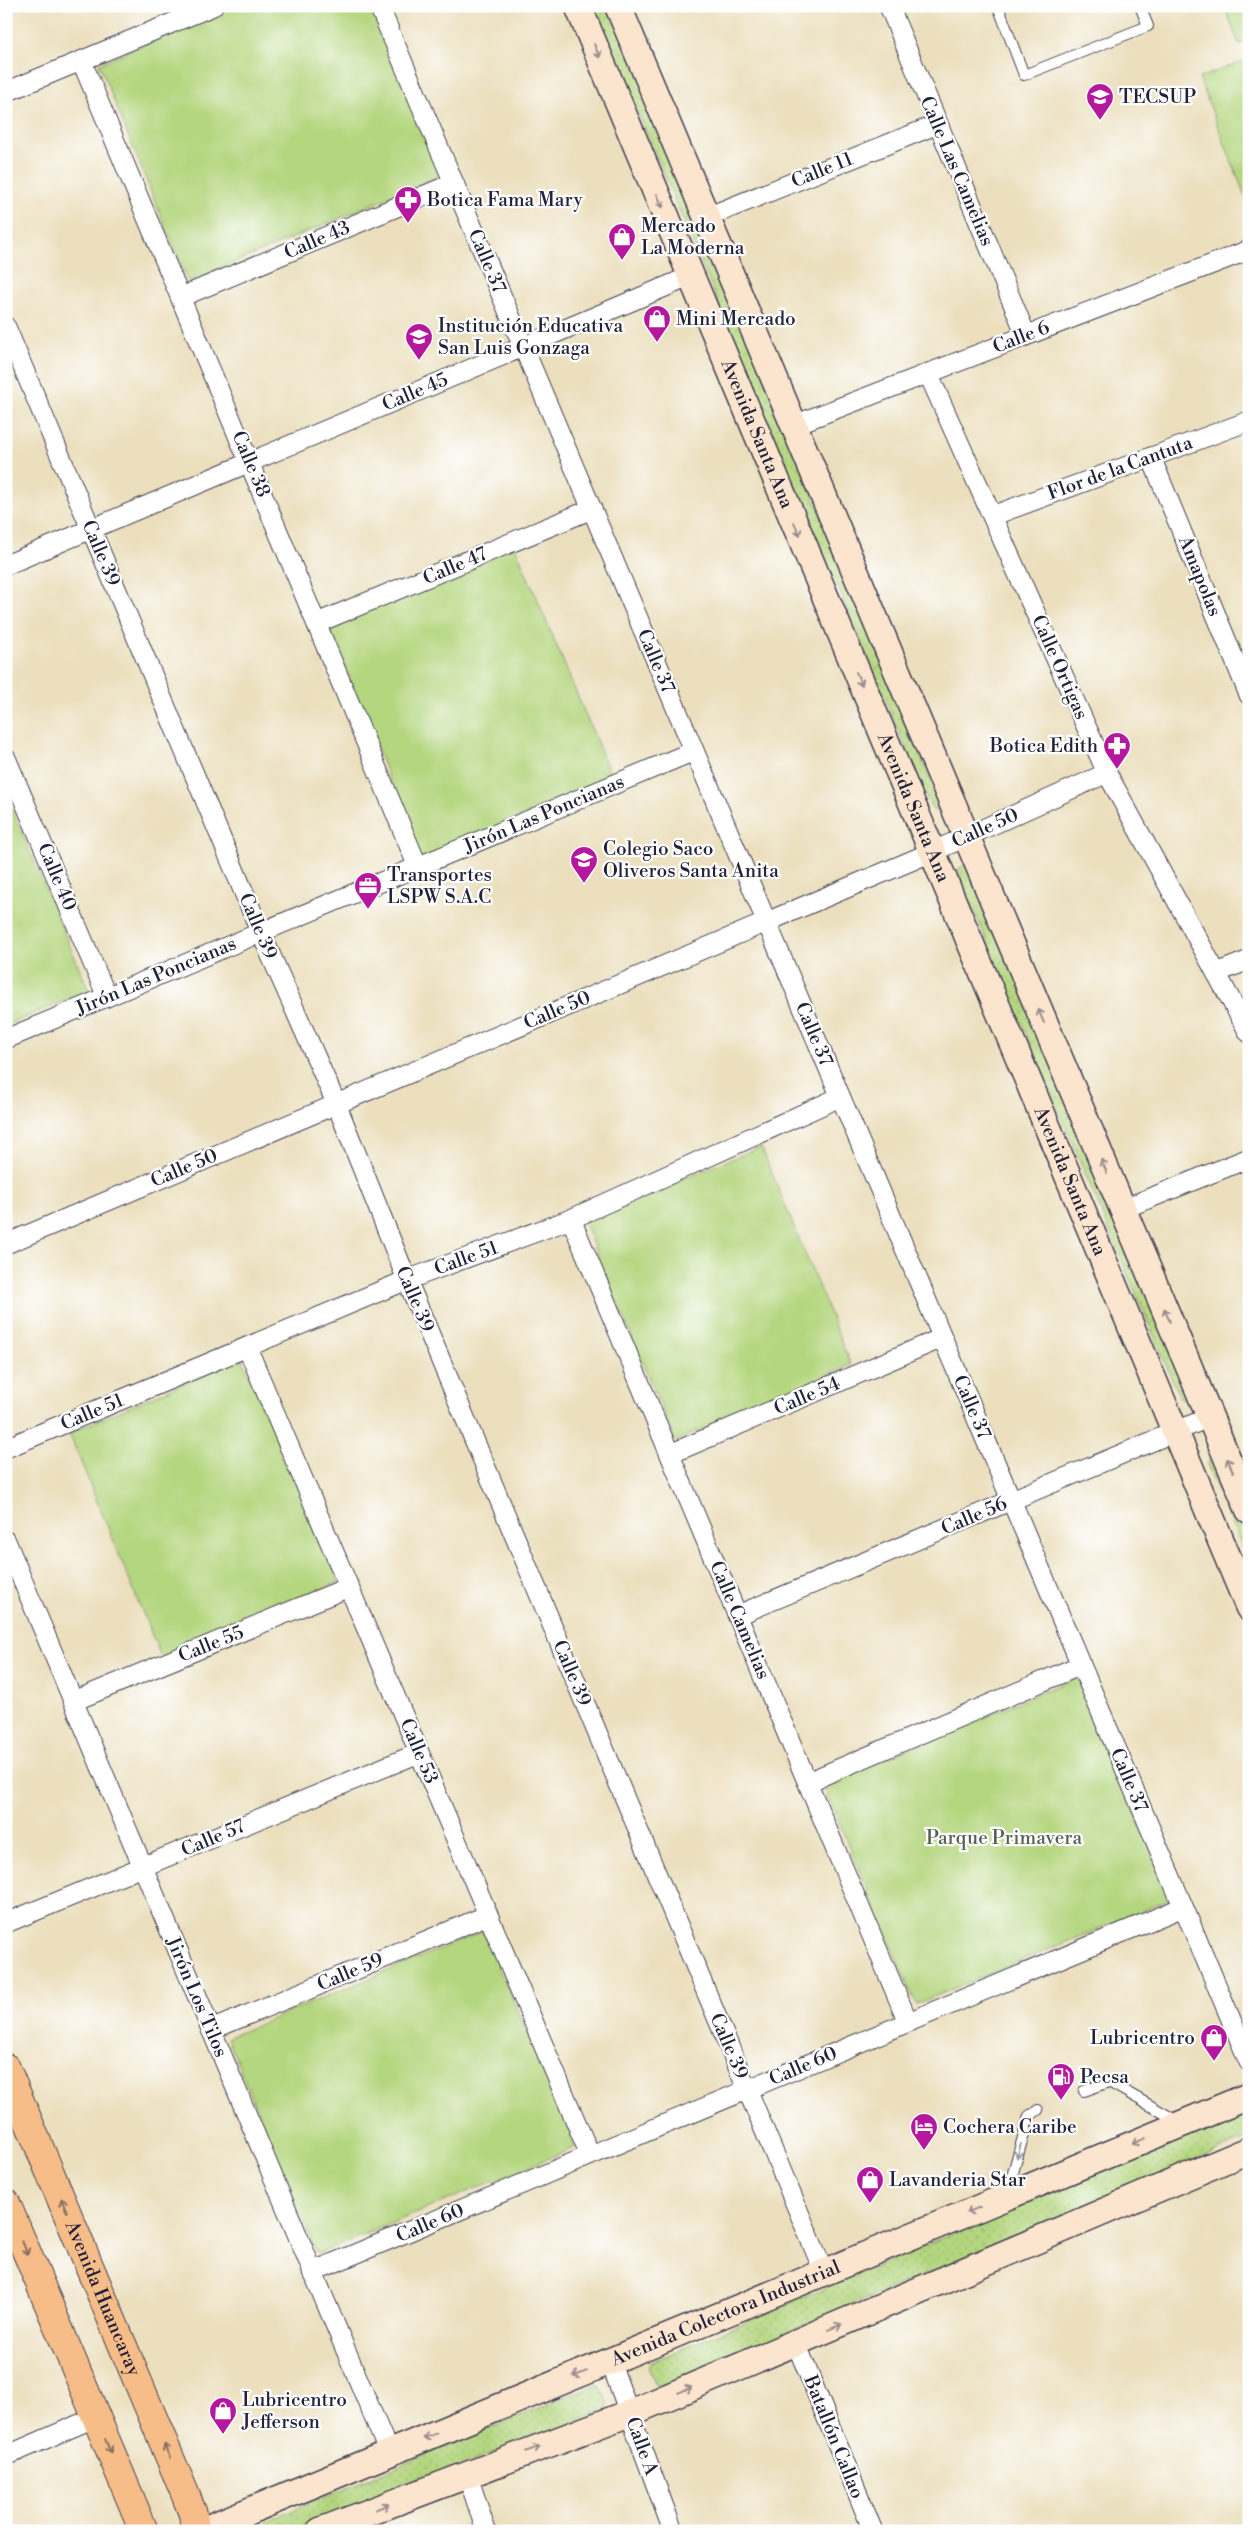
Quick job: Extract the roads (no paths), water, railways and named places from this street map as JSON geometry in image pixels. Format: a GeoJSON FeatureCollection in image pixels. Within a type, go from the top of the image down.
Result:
{"type":"FeatureCollection","features":[{"type":"Feature","properties":{"kind":"main road","name":"Avenida Huancaray"},"geometry":{"type":"LineString","coordinates":[[6,2068],[186,2496],[193,2514],[195,2531]]}},
{"type":"Feature","properties":{"kind":"main road"},"geometry":{"type":"LineString","coordinates":[[6,2203],[144,2531]]}},
{"type":"Feature","properties":{"kind":"street"},"geometry":{"type":"LineString","coordinates":[[6,92],[82,62],[212,6]]}},
{"type":"Feature","properties":{"kind":"street","name":"Calle 37"},"geometry":{"type":"LineString","coordinates":[[379,6],[1249,2062]]}},
{"type":"Feature","properties":{"kind":"street","name":"Avenida Santa Ana"},"geometry":{"type":"LineString","coordinates":[[578,6],[1249,1608]]}},
{"type":"Feature","properties":{"kind":"street","name":"Avenida Santa Ana"},"geometry":{"type":"LineString","coordinates":[[618,6],[1249,1510]]}},
{"type":"Feature","properties":{"kind":"street","name":"Calle Las Camelias"},"geometry":{"type":"LineString","coordinates":[[889,6],[1026,336]]}},
{"type":"Feature","properties":{"kind":"street","name":"Calle 38"},"geometry":{"type":"LineString","coordinates":[[82,62],[418,867]]}},
{"type":"Feature","properties":{"kind":"street","name":"Calle 11"},"geometry":{"type":"LineString","coordinates":[[707,217],[938,124]]}},
{"type":"Feature","properties":{"kind":"street","name":"Calle 43"},"geometry":{"type":"LineString","coordinates":[[181,297],[454,183]]}},
{"type":"Feature","properties":{"kind":"street","name":"Calle 6"},"geometry":{"type":"LineString","coordinates":[[794,425],[1249,250]]}},
{"type":"Feature","properties":{"kind":"street","name":"Calle 45"},"geometry":{"type":"LineString","coordinates":[[6,564],[691,276]]}},
{"type":"Feature","properties":{"kind":"street","name":"Calle 39"},"geometry":{"type":"LineString","coordinates":[[6,326],[261,933],[336,1103],[407,1280],[824,2272]]}},
{"type":"Feature","properties":{"kind":"street","name":"Calle Ortigas"},"geometry":{"type":"LineString","coordinates":[[928,373],[1107,773],[1249,1033]]}},
{"type":"Feature","properties":{"kind":"street","name":"Flor de la Cantuta"},"geometry":{"type":"LineString","coordinates":[[992,516],[1249,421]]}},
{"type":"Feature","properties":{"kind":"street","name":"Amapolas"},"geometry":{"type":"LineString","coordinates":[[1151,457],[1249,695]]}},
{"type":"Feature","properties":{"kind":"street","name":"Calle 47"},"geometry":{"type":"LineString","coordinates":[[317,623],[592,509]]}},
{"type":"Feature","properties":{"kind":"street","name":"Jirón Las Poncianas"},"geometry":{"type":"LineString","coordinates":[[6,1039],[694,751]]}},
{"type":"Feature","properties":{"kind":"street","name":"Calle 40"},"geometry":{"type":"LineString","coordinates":[[6,758],[108,997]]}},
{"type":"Feature","properties":{"kind":"street","name":"Calle 50"},"geometry":{"type":"LineString","coordinates":[[6,1244],[932,852],[1107,773]]}},
{"type":"Feature","properties":{"kind":"street"},"geometry":{"type":"LineString","coordinates":[[1216,974],[1249,960]]}},
{"type":"Feature","properties":{"kind":"street","name":"Calle 51"},"geometry":{"type":"LineString","coordinates":[[6,1448],[407,1280],[571,1218],[840,1097]]}},
{"type":"Feature","properties":{"kind":"street"},"geometry":{"type":"LineString","coordinates":[[1123,1210],[1249,1158]]}},
{"type":"Feature","properties":{"kind":"street","name":"Calle Camelias"},"geometry":{"type":"LineString","coordinates":[[571,1218],[908,2022]]}},
{"type":"Feature","properties":{"kind":"street","name":"Calle 54"},"geometry":{"type":"LineString","coordinates":[[670,1454],[942,1338]]}},
{"type":"Feature","properties":{"kind":"street","name":"Calle 53"},"geometry":{"type":"LineString","coordinates":[[247,1347],[590,2155]]}},
{"type":"Feature","properties":{"kind":"street","name":"Calle 56"},"geometry":{"type":"LineString","coordinates":[[738,1614],[1176,1433],[1210,1417]]}},
{"type":"Feature","properties":{"kind":"street","name":"Jirón Los Tilos"},"geometry":{"type":"LineString","coordinates":[[6,1541],[388,2453]]}},
{"type":"Feature","properties":{"kind":"street","name":"Calle 55"},"geometry":{"type":"LineString","coordinates":[[74,1701],[349,1587]]}},
{"type":"Feature","properties":{"kind":"street"},"geometry":{"type":"LineString","coordinates":[[808,1782],[1081,1665]]}},
{"type":"Feature","properties":{"kind":"street","name":"Calle 57"},"geometry":{"type":"LineString","coordinates":[[6,1923],[419,1753]]}},
{"type":"Feature","properties":{"kind":"street","name":"Calle 60"},"geometry":{"type":"LineString","coordinates":[[312,2272],[1183,1907]]}},
{"type":"Feature","properties":{"kind":"street","name":"Calle 59"},"geometry":{"type":"LineString","coordinates":[[211,2030],[488,1915]]}},
{"type":"Feature","properties":{"kind":"street","name":"Avenida Colectora Industrial"},"geometry":{"type":"LineString","coordinates":[[201,2531],[1249,2096]]}},
{"type":"Feature","properties":{"kind":"street"},"geometry":{"type":"LineString","coordinates":[[320,2531],[354,2524],[467,2473],[630,2412],[1249,2150]]}},
{"type":"Feature","properties":{"kind":"street","name":"Batallón Callao"},"geometry":{"type":"LineString","coordinates":[[796,2343],[873,2531]]}},
{"type":"Feature","properties":{"kind":"street","name":"Calle A"},"geometry":{"type":"LineString","coordinates":[[610,2361],[673,2531]]}},
{"type":"Feature","properties":{"kind":"street"},"geometry":{"type":"LineString","coordinates":[[6,2456],[96,2417]]}},
{"type":"Feature","properties":{"kind":"street"},"geometry":{"type":"LineString","coordinates":[[467,2473],[486,2531]]}},
{"type":"Feature","properties":{"kind":"lane"},"geometry":{"type":"LineString","coordinates":[[998,6],[1024,75],[1148,26],[1140,6]]}},
{"type":"Feature","properties":{"kind":"lane"},"geometry":{"type":"LineString","coordinates":[[1084,2092],[1109,2082],[1182,2123]]}},
{"type":"Feature","properties":{"kind":"lane"},"geometry":{"type":"LineString","coordinates":[[1007,2196],[1029,2116],[1038,2110]]}},
{"type":"Feature","properties":{"kind":"place","name":"TECSUP"},"geometry":{"type":"Point","coordinates":[1100,121]}},
{"type":"Feature","properties":{"kind":"place","name":"Botica Fama Mary"},"geometry":{"type":"Point","coordinates":[408,224]}},
{"type":"Feature","properties":{"kind":"place","name":"Mercado La Moderna"},"geometry":{"type":"Point","coordinates":[622,261]}},
{"type":"Feature","properties":{"kind":"place","name":"Mini Mercado"},"geometry":{"type":"Point","coordinates":[657,343]}},
{"type":"Feature","properties":{"kind":"place","name":"Institución Educativa San Luis Gonzaga"},"geometry":{"type":"Point","coordinates":[419,361]}},
{"type":"Feature","properties":{"kind":"place","name":"Botica Edith"},"geometry":{"type":"Point","coordinates":[1117,770]}},
{"type":"Feature","properties":{"kind":"place","name":"Colegio Saco Oliveros Santa Anita"},"geometry":{"type":"Point","coordinates":[584,884]}},
{"type":"Feature","properties":{"kind":"place","name":"Transportes LSPW S.A.C"},"geometry":{"type":"Point","coordinates":[368,910]}},
{"type":"Feature","properties":{"kind":"place","name":"Lubricentro"},"geometry":{"type":"Point","coordinates":[1214,2062]}},
{"type":"Feature","properties":{"kind":"place","name":"Pecsa"},"geometry":{"type":"Point","coordinates":[1061,2101]}},
{"type":"Feature","properties":{"kind":"place","name":"Cochera Caribe"},"geometry":{"type":"Point","coordinates":[924,2151]}},
{"type":"Feature","properties":{"kind":"place","name":"Lavanderia Star"},"geometry":{"type":"Point","coordinates":[870,2204]}},
{"type":"Feature","properties":{"kind":"place","name":"Lubricentro Jefferson"},"geometry":{"type":"Point","coordinates":[223,2435]}},
{"type":"Feature","properties":{"kind":"park label","name":"Parque Primavera"},"geometry":{"type":"Point","coordinates":[1004,1838]}}]}
